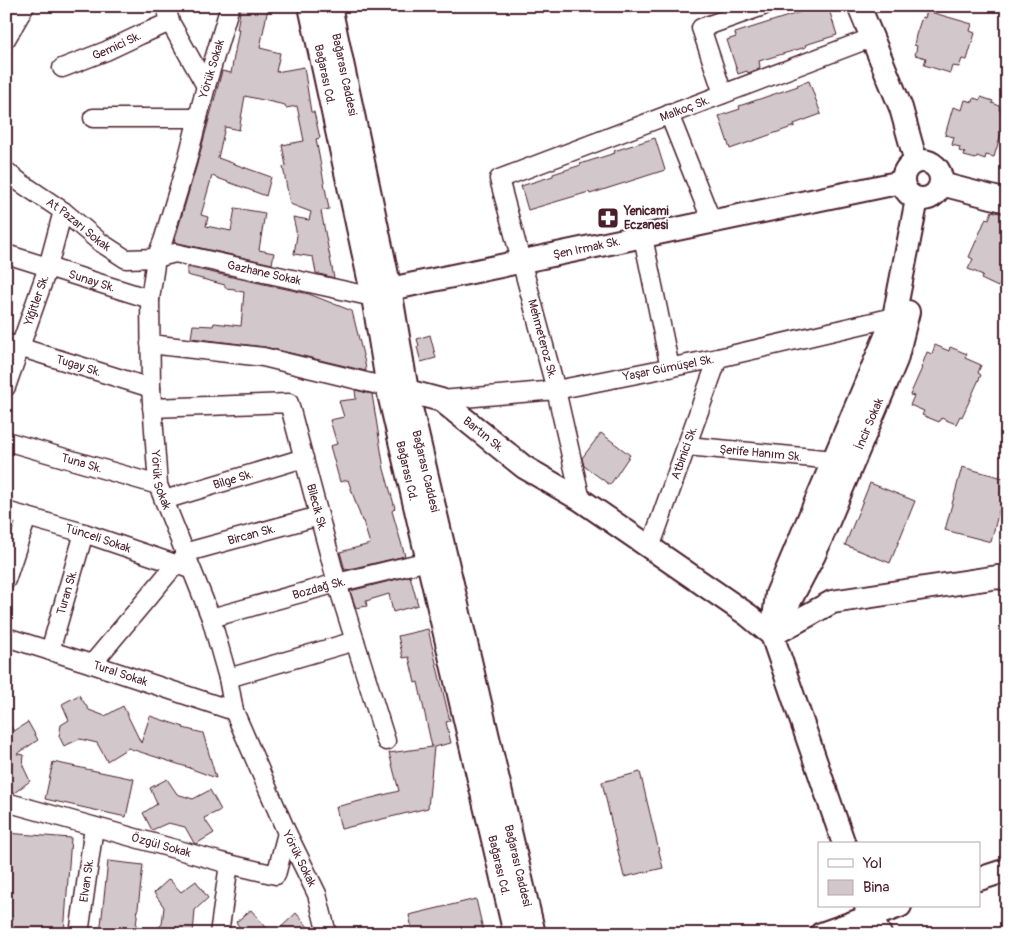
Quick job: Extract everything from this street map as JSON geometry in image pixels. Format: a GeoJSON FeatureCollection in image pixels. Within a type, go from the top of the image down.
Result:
{"type":"FeatureCollection","features":[{"type":"Feature","properties":{"kind":"main road","name":"Bağarası Cd."},"geometry":{"type":"LineString","coordinates":[[310,6],[381,293]]}},
{"type":"Feature","properties":{"kind":"main road","name":"Bağarası Caddesi"},"geometry":{"type":"LineString","coordinates":[[330,6],[397,390],[496,812],[534,934]]}},
{"type":"Feature","properties":{"kind":"main road"},"geometry":{"type":"LineString","coordinates":[[859,6],[901,108],[920,161]]}},
{"type":"Feature","properties":{"kind":"main road"},"geometry":{"type":"LineString","coordinates":[[873,6],[907,96],[920,161]]}},
{"type":"Feature","properties":{"kind":"main road"},"geometry":{"type":"LineString","coordinates":[[920,161],[930,162],[935,166],[941,178],[939,190],[935,195],[921,200],[907,193],[903,188],[902,182],[903,175],[910,164],[920,161]]}},
{"type":"Feature","properties":{"kind":"main road","name":"Şen Irmak Sk."},"geometry":{"type":"LineString","coordinates":[[381,293],[902,182]]}},
{"type":"Feature","properties":{"kind":"main road"},"geometry":{"type":"LineString","coordinates":[[941,184],[1007,201]]}},
{"type":"Feature","properties":{"kind":"main road","name":"İncir Sokak"},"geometry":{"type":"LineString","coordinates":[[843,842],[772,635],[777,594],[894,317],[921,200]]}},
{"type":"Feature","properties":{"kind":"main road","name":"İncir Sokak"},"geometry":{"type":"LineString","coordinates":[[772,635],[814,556],[896,360],[917,278],[921,200]]}},
{"type":"Feature","properties":{"kind":"main road","name":"Bağarası Cd."},"geometry":{"type":"LineString","coordinates":[[397,390],[428,561],[496,812],[515,934]]}},
{"type":"Feature","properties":{"kind":"main road","name":"Bartın Sk."},"geometry":{"type":"LineString","coordinates":[[397,390],[441,400],[524,467],[581,500],[748,615],[772,635]]}},
{"type":"Feature","properties":{"kind":"main road"},"geometry":{"type":"LineString","coordinates":[[772,635],[832,602],[998,577],[1007,579]]}},
{"type":"Feature","properties":{"kind":"main road"},"geometry":{"type":"LineString","coordinates":[[980,879],[1007,870]]}},
{"type":"Feature","properties":{"kind":"main road"},"geometry":{"type":"LineString","coordinates":[[821,934],[872,919],[896,908]]}},
{"type":"Feature","properties":{"kind":"street"},"geometry":{"type":"LineString","coordinates":[[6,39],[25,6]]}},
{"type":"Feature","properties":{"kind":"street","name":"Yörük Sokak"},"geometry":{"type":"LineString","coordinates":[[230,6],[206,86],[187,161],[156,258],[150,299],[152,408],[161,492],[184,562],[211,618],[228,678],[234,711],[287,833],[317,894],[327,934]]}},
{"type":"Feature","properties":{"kind":"street"},"geometry":{"type":"LineString","coordinates":[[723,94],[702,28],[763,6]]}},
{"type":"Feature","properties":{"kind":"street"},"geometry":{"type":"LineString","coordinates":[[168,14],[206,86]]}},
{"type":"Feature","properties":{"kind":"street","name":"Gemici Sk."},"geometry":{"type":"LineString","coordinates":[[62,68],[140,35],[168,14]]}},
{"type":"Feature","properties":{"kind":"street","name":"Malkoç Sk."},"geometry":{"type":"LineString","coordinates":[[499,179],[871,38]]}},
{"type":"Feature","properties":{"kind":"street"},"geometry":{"type":"LineString","coordinates":[[669,114],[712,222]]}},
{"type":"Feature","properties":{"kind":"street"},"geometry":{"type":"LineString","coordinates":[[93,118],[198,118]]}},
{"type":"Feature","properties":{"kind":"street","name":"At Pazarı Sokak"},"geometry":{"type":"LineString","coordinates":[[6,170],[21,183],[63,211],[100,242],[126,259],[156,258]]}},
{"type":"Feature","properties":{"kind":"street","name":"Mehmeteroz Sk."},"geometry":{"type":"LineString","coordinates":[[499,179],[556,390],[581,500]]}},
{"type":"Feature","properties":{"kind":"street","name":"Yiğitler Sk."},"geometry":{"type":"LineString","coordinates":[[6,387],[13,345],[48,267],[63,211]]}},
{"type":"Feature","properties":{"kind":"street"},"geometry":{"type":"LineString","coordinates":[[643,237],[670,368]]}},
{"type":"Feature","properties":{"kind":"street","name":"Gazhane Sokak"},"geometry":{"type":"LineString","coordinates":[[156,258],[174,253],[381,293]]}},
{"type":"Feature","properties":{"kind":"street","name":"Sunay Sk."},"geometry":{"type":"LineString","coordinates":[[6,254],[150,299]]}},
{"type":"Feature","properties":{"kind":"street","name":"Yaşar Gümüşel Sk."},"geometry":{"type":"LineString","coordinates":[[441,400],[556,390],[718,358],[894,317]]}},
{"type":"Feature","properties":{"kind":"street","name":"Bartın Sk."},"geometry":{"type":"LineString","coordinates":[[150,344],[262,357],[397,390]]}},
{"type":"Feature","properties":{"kind":"street","name":"Tugay Sk."},"geometry":{"type":"LineString","coordinates":[[13,345],[151,388]]}},
{"type":"Feature","properties":{"kind":"street","name":"Atbinici Sk."},"geometry":{"type":"LineString","coordinates":[[650,548],[718,358]]}},
{"type":"Feature","properties":{"kind":"street","name":"Bilecik Sk."},"geometry":{"type":"LineString","coordinates":[[152,408],[289,403],[337,583],[386,741]]}},
{"type":"Feature","properties":{"kind":"street","name":"Tuna Sk."},"geometry":{"type":"LineString","coordinates":[[6,441],[161,492]]}},
{"type":"Feature","properties":{"kind":"street","name":"Şerife Hanım Sk."},"geometry":{"type":"LineString","coordinates":[[687,446],[834,460]]}},
{"type":"Feature","properties":{"kind":"street","name":"Bilge Sk."},"geometry":{"type":"LineString","coordinates":[[161,492],[304,458]]}},
{"type":"Feature","properties":{"kind":"street","name":"Tünceli Sokak"},"geometry":{"type":"LineString","coordinates":[[6,511],[184,562]]}},
{"type":"Feature","properties":{"kind":"street","name":"Bircan Sk."},"geometry":{"type":"LineString","coordinates":[[184,562],[319,516]]}},
{"type":"Feature","properties":{"kind":"street"},"geometry":{"type":"LineString","coordinates":[[6,580],[27,517]]}},
{"type":"Feature","properties":{"kind":"street","name":"Turan Sk."},"geometry":{"type":"LineString","coordinates":[[50,651],[84,533]]}},
{"type":"Feature","properties":{"kind":"street","name":"Bozdağ Sk."},"geometry":{"type":"LineString","coordinates":[[211,618],[337,583],[428,561]]}},
{"type":"Feature","properties":{"kind":"street"},"geometry":{"type":"LineString","coordinates":[[92,664],[184,562]]}},
{"type":"Feature","properties":{"kind":"street","name":"Tural Sokak"},"geometry":{"type":"LineString","coordinates":[[6,637],[234,711]]}},
{"type":"Feature","properties":{"kind":"street"},"geometry":{"type":"LineString","coordinates":[[228,678],[355,641]]}},
{"type":"Feature","properties":{"kind":"street","name":"Özgül Sokak"},"geometry":{"type":"LineString","coordinates":[[6,802],[229,864],[276,875],[287,833]]}},
{"type":"Feature","properties":{"kind":"street","name":"Elvan Sk."},"geometry":{"type":"LineString","coordinates":[[79,934],[94,827]]}},
{"type":"Feature","properties":{"kind":"street"},"geometry":{"type":"LineString","coordinates":[[220,934],[229,864]]}},
{"type":"Feature","properties":{"kind":"building"},"geometry":{"type":"Polygon","coordinates":[[[241,6],[268,8],[260,48],[280,53],[276,72],[304,67],[311,112],[314,112],[320,138],[316,139],[329,209],[321,211],[334,278],[316,273],[313,257],[294,254],[297,235],[293,217],[309,220],[311,212],[290,204],[283,167],[286,166],[282,145],[304,141],[297,106],[286,108],[285,105],[245,96],[239,130],[225,127],[218,158],[271,177],[266,196],[212,176],[201,215],[208,217],[206,226],[231,231],[235,208],[265,213],[259,250],[274,253],[272,264],[174,242],[222,71],[231,73],[241,6]]]}},
{"type":"Feature","properties":{"kind":"building"},"geometry":{"type":"Polygon","coordinates":[[[817,6],[828,6],[837,35],[805,45],[806,47],[759,61],[759,69],[738,74],[727,40],[736,37],[735,33],[817,6]]]}},
{"type":"Feature","properties":{"kind":"building"},"geometry":{"type":"Polygon","coordinates":[[[927,11],[972,24],[970,31],[975,33],[967,60],[962,59],[959,67],[952,66],[950,73],[924,65],[926,58],[915,55],[917,46],[914,45],[916,35],[922,17],[925,18],[927,11]]]}},
{"type":"Feature","properties":{"kind":"building"},"geometry":{"type":"Polygon","coordinates":[[[809,81],[821,114],[794,124],[795,126],[730,149],[719,116],[740,109],[739,106],[809,81]]]}},
{"type":"Feature","properties":{"kind":"building"},"geometry":{"type":"Polygon","coordinates":[[[981,97],[993,101],[992,103],[1000,106],[999,110],[1007,112],[1007,114],[994,157],[986,155],[985,159],[977,156],[976,159],[964,156],[965,153],[959,151],[960,147],[952,145],[954,137],[945,135],[953,107],[962,110],[965,100],[973,102],[974,98],[980,100],[981,97]]]}},
{"type":"Feature","properties":{"kind":"building"},"geometry":{"type":"Polygon","coordinates":[[[655,138],[665,170],[590,194],[589,192],[528,210],[521,186],[615,153],[614,151],[655,138]]]}},
{"type":"Feature","properties":{"kind":"building"},"geometry":{"type":"Polygon","coordinates":[[[992,211],[1007,215],[1007,285],[1000,283],[998,287],[981,279],[983,275],[968,269],[973,259],[969,257],[986,218],[989,219],[992,211]]]}},
{"type":"Feature","properties":{"kind":"building"},"geometry":{"type":"Polygon","coordinates":[[[187,267],[309,294],[352,311],[366,371],[265,347],[191,338],[193,325],[213,326],[214,323],[241,326],[244,292],[235,291],[235,289],[225,288],[225,285],[187,275],[187,267]]]}},
{"type":"Feature","properties":{"kind":"building"},"geometry":{"type":"Polygon","coordinates":[[[430,335],[436,358],[421,362],[417,339],[430,335]]]}},
{"type":"Feature","properties":{"kind":"building"},"geometry":{"type":"Polygon","coordinates":[[[935,345],[949,351],[950,347],[967,354],[965,358],[981,365],[978,373],[981,375],[962,417],[960,416],[956,424],[941,418],[939,422],[922,415],[924,411],[910,405],[914,396],[910,395],[927,352],[932,354],[935,345]]]}},
{"type":"Feature","properties":{"kind":"building"},"geometry":{"type":"Polygon","coordinates":[[[355,390],[372,394],[384,469],[395,508],[392,511],[405,556],[345,570],[340,552],[370,544],[348,480],[340,482],[330,446],[337,444],[330,420],[344,417],[339,401],[356,399],[355,390]]]}},
{"type":"Feature","properties":{"kind":"building"},"geometry":{"type":"Polygon","coordinates":[[[601,433],[630,455],[610,485],[584,466],[582,458],[601,433]]]}},
{"type":"Feature","properties":{"kind":"building"},"geometry":{"type":"Polygon","coordinates":[[[962,467],[1007,479],[991,542],[945,530],[962,467]]]}},
{"type":"Feature","properties":{"kind":"building"},"geometry":{"type":"Polygon","coordinates":[[[870,483],[915,501],[890,563],[845,545],[870,483]]]}},
{"type":"Feature","properties":{"kind":"building"},"geometry":{"type":"Polygon","coordinates":[[[410,576],[418,605],[393,612],[389,594],[366,601],[367,606],[356,608],[350,591],[410,576]]]}},
{"type":"Feature","properties":{"kind":"building"},"geometry":{"type":"Polygon","coordinates":[[[428,629],[450,721],[446,722],[451,743],[434,747],[428,808],[341,829],[336,807],[399,791],[389,753],[432,747],[418,682],[415,683],[409,657],[403,658],[398,636],[428,629]]]}},
{"type":"Feature","properties":{"kind":"building"},"geometry":{"type":"Polygon","coordinates":[[[79,695],[89,710],[105,716],[123,706],[141,743],[150,716],[203,733],[216,778],[128,748],[107,761],[97,743],[80,739],[64,746],[59,736],[61,725],[69,720],[62,704],[79,695]]]}},
{"type":"Feature","properties":{"kind":"building"},"geometry":{"type":"Polygon","coordinates":[[[6,720],[14,731],[28,722],[38,740],[17,754],[24,755],[23,766],[30,781],[14,793],[12,793],[6,780],[6,720]]]}},
{"type":"Feature","properties":{"kind":"building"},"geometry":{"type":"Polygon","coordinates":[[[53,762],[134,779],[126,817],[45,799],[53,762]]]}},
{"type":"Feature","properties":{"kind":"building"},"geometry":{"type":"Polygon","coordinates":[[[640,772],[663,868],[624,877],[602,782],[640,772]]]}},
{"type":"Feature","properties":{"kind":"building"},"geometry":{"type":"Polygon","coordinates":[[[167,779],[177,794],[193,799],[210,790],[221,810],[204,818],[214,833],[196,844],[185,827],[168,823],[152,830],[143,813],[157,804],[150,788],[167,779]]]}},
{"type":"Feature","properties":{"kind":"building"},"geometry":{"type":"Polygon","coordinates":[[[6,833],[71,838],[64,934],[34,934],[6,930],[6,833]]]}},
{"type":"Feature","properties":{"kind":"building"},"geometry":{"type":"Polygon","coordinates":[[[108,861],[143,865],[135,934],[100,934],[108,861]]]}},
{"type":"Feature","properties":{"kind":"building"},"geometry":{"type":"Polygon","coordinates":[[[169,879],[181,892],[196,881],[208,898],[195,910],[193,934],[152,934],[162,924],[164,907],[154,893],[169,879]]]}},
{"type":"Feature","properties":{"kind":"building"},"geometry":{"type":"Polygon","coordinates":[[[476,899],[484,934],[413,934],[409,915],[476,899]]]}},
{"type":"Feature","properties":{"kind":"building"},"geometry":{"type":"Polygon","coordinates":[[[251,910],[272,934],[244,934],[236,922],[251,910]]]}},
{"type":"Feature","properties":{"kind":"building"},"geometry":{"type":"Polygon","coordinates":[[[296,913],[309,928],[303,934],[274,934],[296,913]]]}},
{"type":"Feature","properties":{"kind":"place","name":"Yenicami Eczanesi"},"geometry":{"type":"Point","coordinates":[608,218]}}]}
